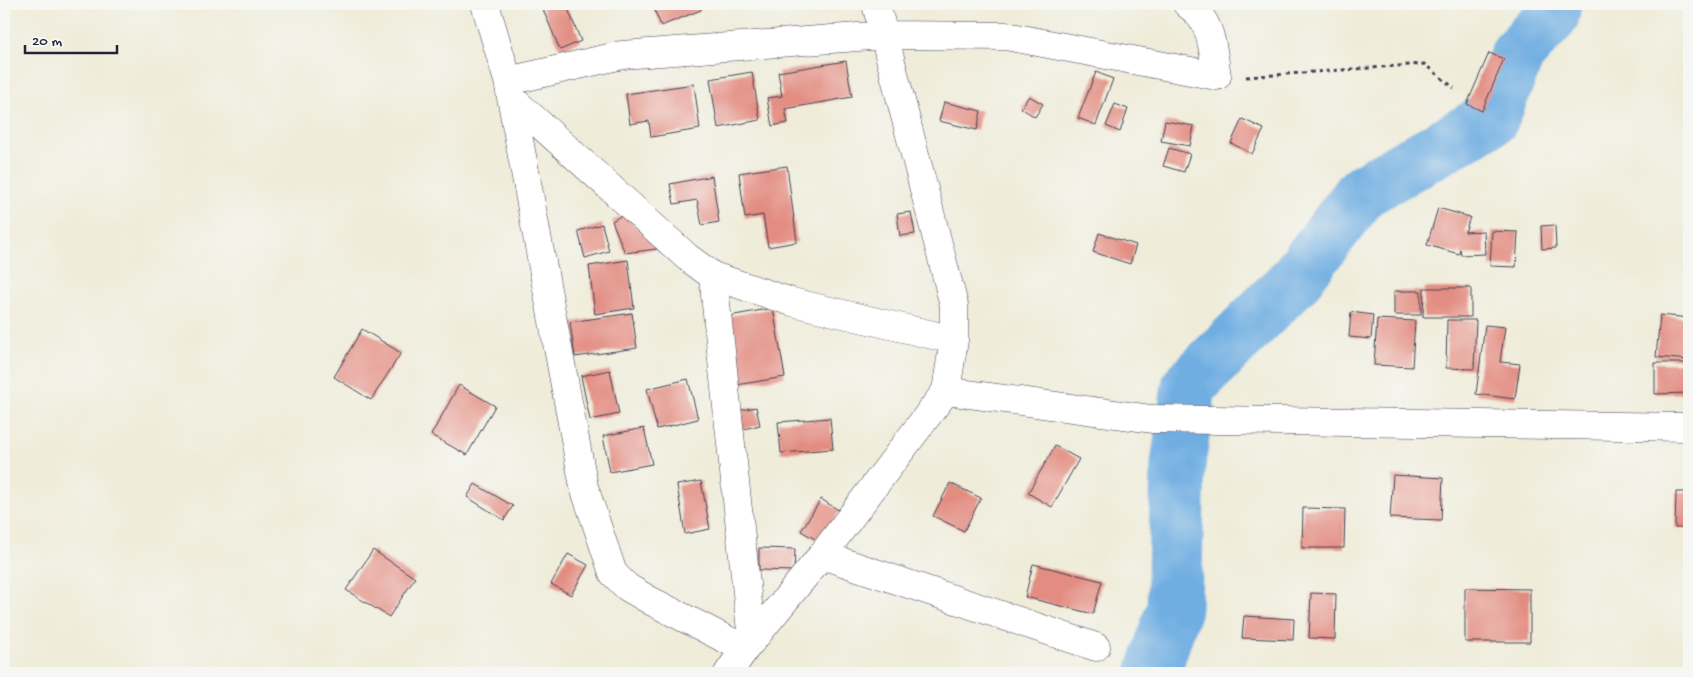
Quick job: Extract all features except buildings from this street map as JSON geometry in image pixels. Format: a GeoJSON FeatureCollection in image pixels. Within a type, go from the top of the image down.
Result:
{"type":"FeatureCollection","features":[{"type":"Feature","properties":{"kind":"street"},"geometry":{"type":"LineString","coordinates":[[485,4],[510,90],[584,487],[613,573],[627,587],[651,601],[749,645]]}},
{"type":"Feature","properties":{"kind":"street"},"geometry":{"type":"LineString","coordinates":[[728,673],[822,554],[946,391],[954,340],[954,305],[876,4]]}},
{"type":"Feature","properties":{"kind":"street"},"geometry":{"type":"LineString","coordinates":[[510,90],[622,55],[884,35],[1006,36],[1217,76],[1208,27],[1197,11],[1186,4]]}},
{"type":"Feature","properties":{"kind":"street"},"geometry":{"type":"LineString","coordinates":[[510,90],[688,258],[713,276],[792,302],[954,340]]}},
{"type":"Feature","properties":{"kind":"street"},"geometry":{"type":"LineString","coordinates":[[713,276],[749,645]]}},
{"type":"Feature","properties":{"kind":"street"},"geometry":{"type":"LineString","coordinates":[[946,391],[1152,419],[1689,427]]}},
{"type":"Feature","properties":{"kind":"street"},"geometry":{"type":"LineString","coordinates":[[822,554],[1096,647]]}},
{"type":"Feature","properties":{"kind":"path"},"geometry":{"type":"LineString","coordinates":[[1217,76],[1251,77],[1424,64],[1454,88]]}},
{"type":"Feature","properties":{"kind":"waterway"},"geometry":{"type":"LineString","coordinates":[[1153,673],[1174,608],[1178,465],[1189,386],[1294,281],[1363,191],[1492,118],[1518,53],[1552,16],[1554,4]]}}]}
